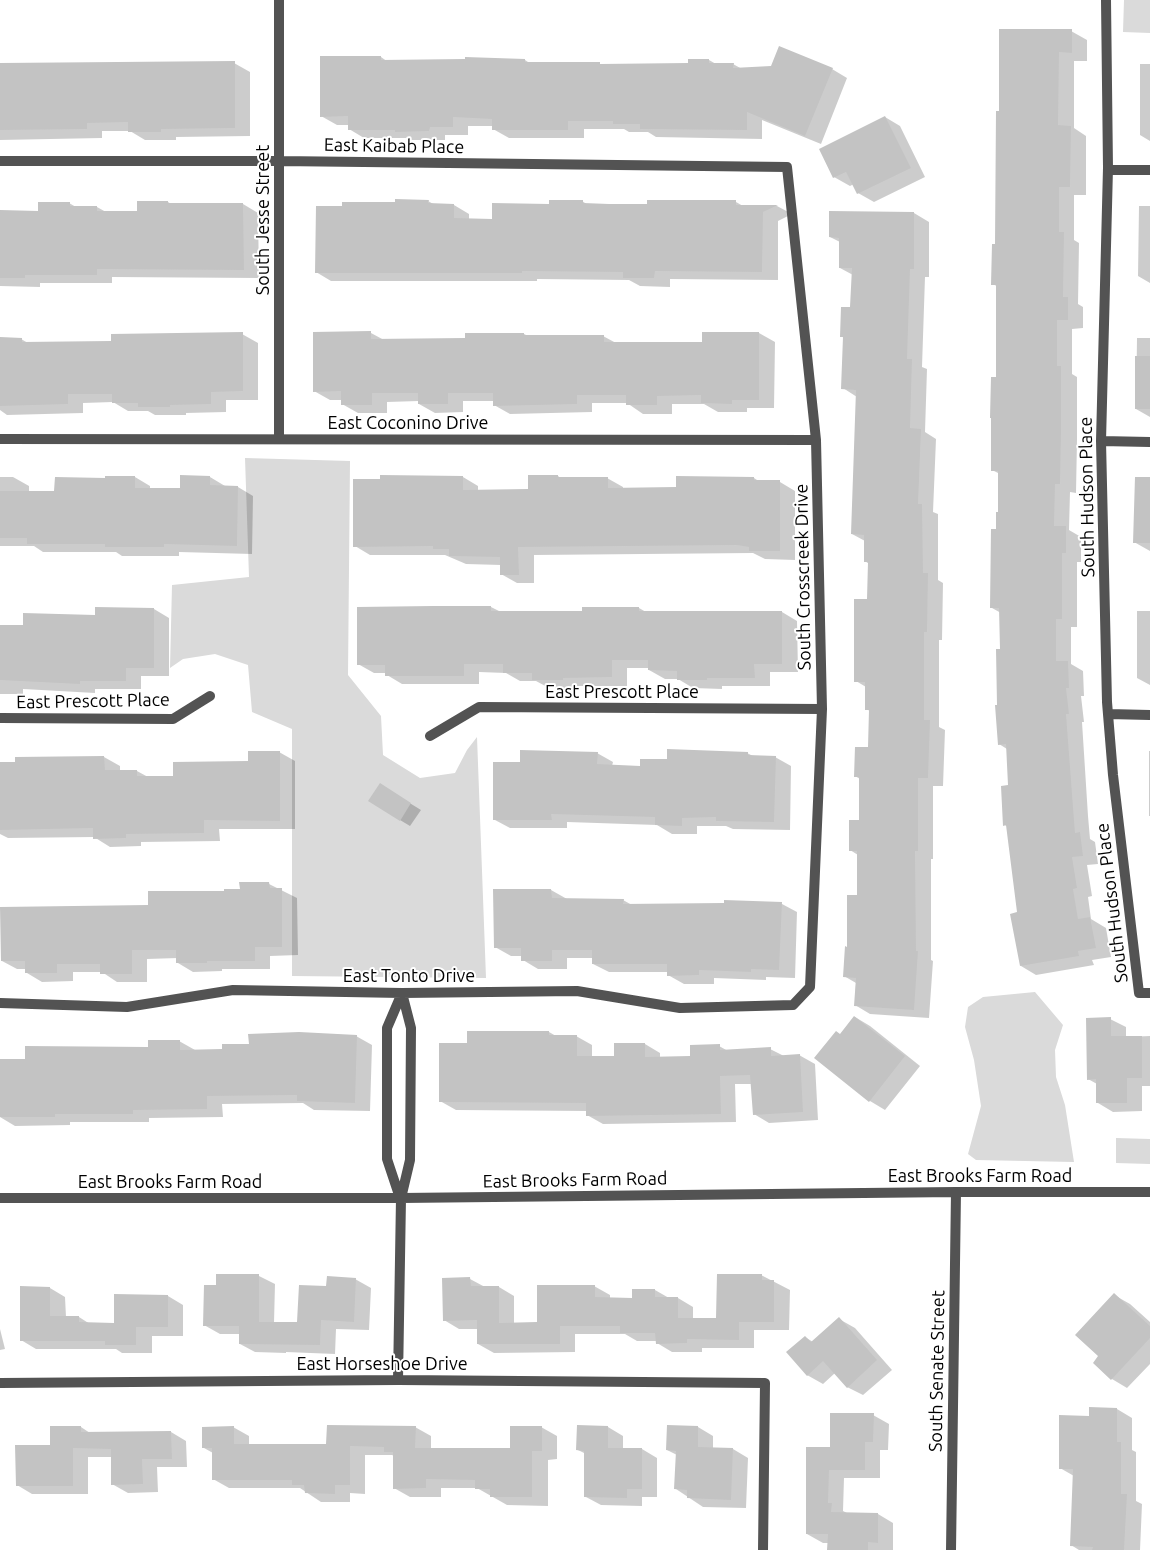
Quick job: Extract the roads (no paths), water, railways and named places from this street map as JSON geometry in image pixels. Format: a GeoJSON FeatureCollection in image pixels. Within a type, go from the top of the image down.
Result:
{"type":"FeatureCollection","features":[{"type":"Feature","properties":{"kind":"street","name":"South Jesse Street"},"geometry":{"type":"LineString","coordinates":[[279,0],[279,439]]}},
{"type":"Feature","properties":{"kind":"street","name":"South Hudson Place"},"geometry":{"type":"LineString","coordinates":[[1106,0],[1108,170],[1101,441],[1108,714],[1112,775],[1139,993],[1150,993]]}},
{"type":"Feature","properties":{"kind":"street","name":"East Kaibab Place"},"geometry":{"type":"LineString","coordinates":[[0,160],[787,167]]}},
{"type":"Feature","properties":{"kind":"street","name":"South Crosscreek Drive"},"geometry":{"type":"LineString","coordinates":[[787,167],[816,440],[822,709],[810,987]]}},
{"type":"Feature","properties":{"kind":"street"},"geometry":{"type":"LineString","coordinates":[[1108,170],[1150,170]]}},
{"type":"Feature","properties":{"kind":"street","name":"East Coconino Drive"},"geometry":{"type":"LineString","coordinates":[[0,439],[816,440]]}},
{"type":"Feature","properties":{"kind":"street"},"geometry":{"type":"LineString","coordinates":[[1101,441],[1150,442]]}},
{"type":"Feature","properties":{"kind":"street","name":"East Prescott Place"},"geometry":{"type":"LineString","coordinates":[[0,718],[173,719],[210,696]]}},
{"type":"Feature","properties":{"kind":"street","name":"East Prescott Place"},"geometry":{"type":"LineString","coordinates":[[430,736],[479,707],[822,709]]}},
{"type":"Feature","properties":{"kind":"street"},"geometry":{"type":"LineString","coordinates":[[1108,714],[1150,715]]}},
{"type":"Feature","properties":{"kind":"street","name":"East Tonto Drive"},"geometry":{"type":"LineString","coordinates":[[0,1003],[128,1008],[233,990],[402,993],[577,991],[680,1008],[793,1005],[810,987]]}},
{"type":"Feature","properties":{"kind":"street"},"geometry":{"type":"LineString","coordinates":[[401,1198],[387,1159],[387,1028],[402,993]]}},
{"type":"Feature","properties":{"kind":"street"},"geometry":{"type":"LineString","coordinates":[[398,1380],[401,1198],[410,1160],[411,1028],[402,993]]}},
{"type":"Feature","properties":{"kind":"street","name":"East Brooks Farm Road"},"geometry":{"type":"LineString","coordinates":[[0,1198],[401,1198],[956,1192],[1150,1192]]}},
{"type":"Feature","properties":{"kind":"street","name":"South Senate Street"},"geometry":{"type":"LineString","coordinates":[[951,1550],[956,1192]]}},
{"type":"Feature","properties":{"kind":"street","name":"East Horseshoe Drive"},"geometry":{"type":"LineString","coordinates":[[0,1383],[398,1380],[765,1383],[763,1550]]}}]}
